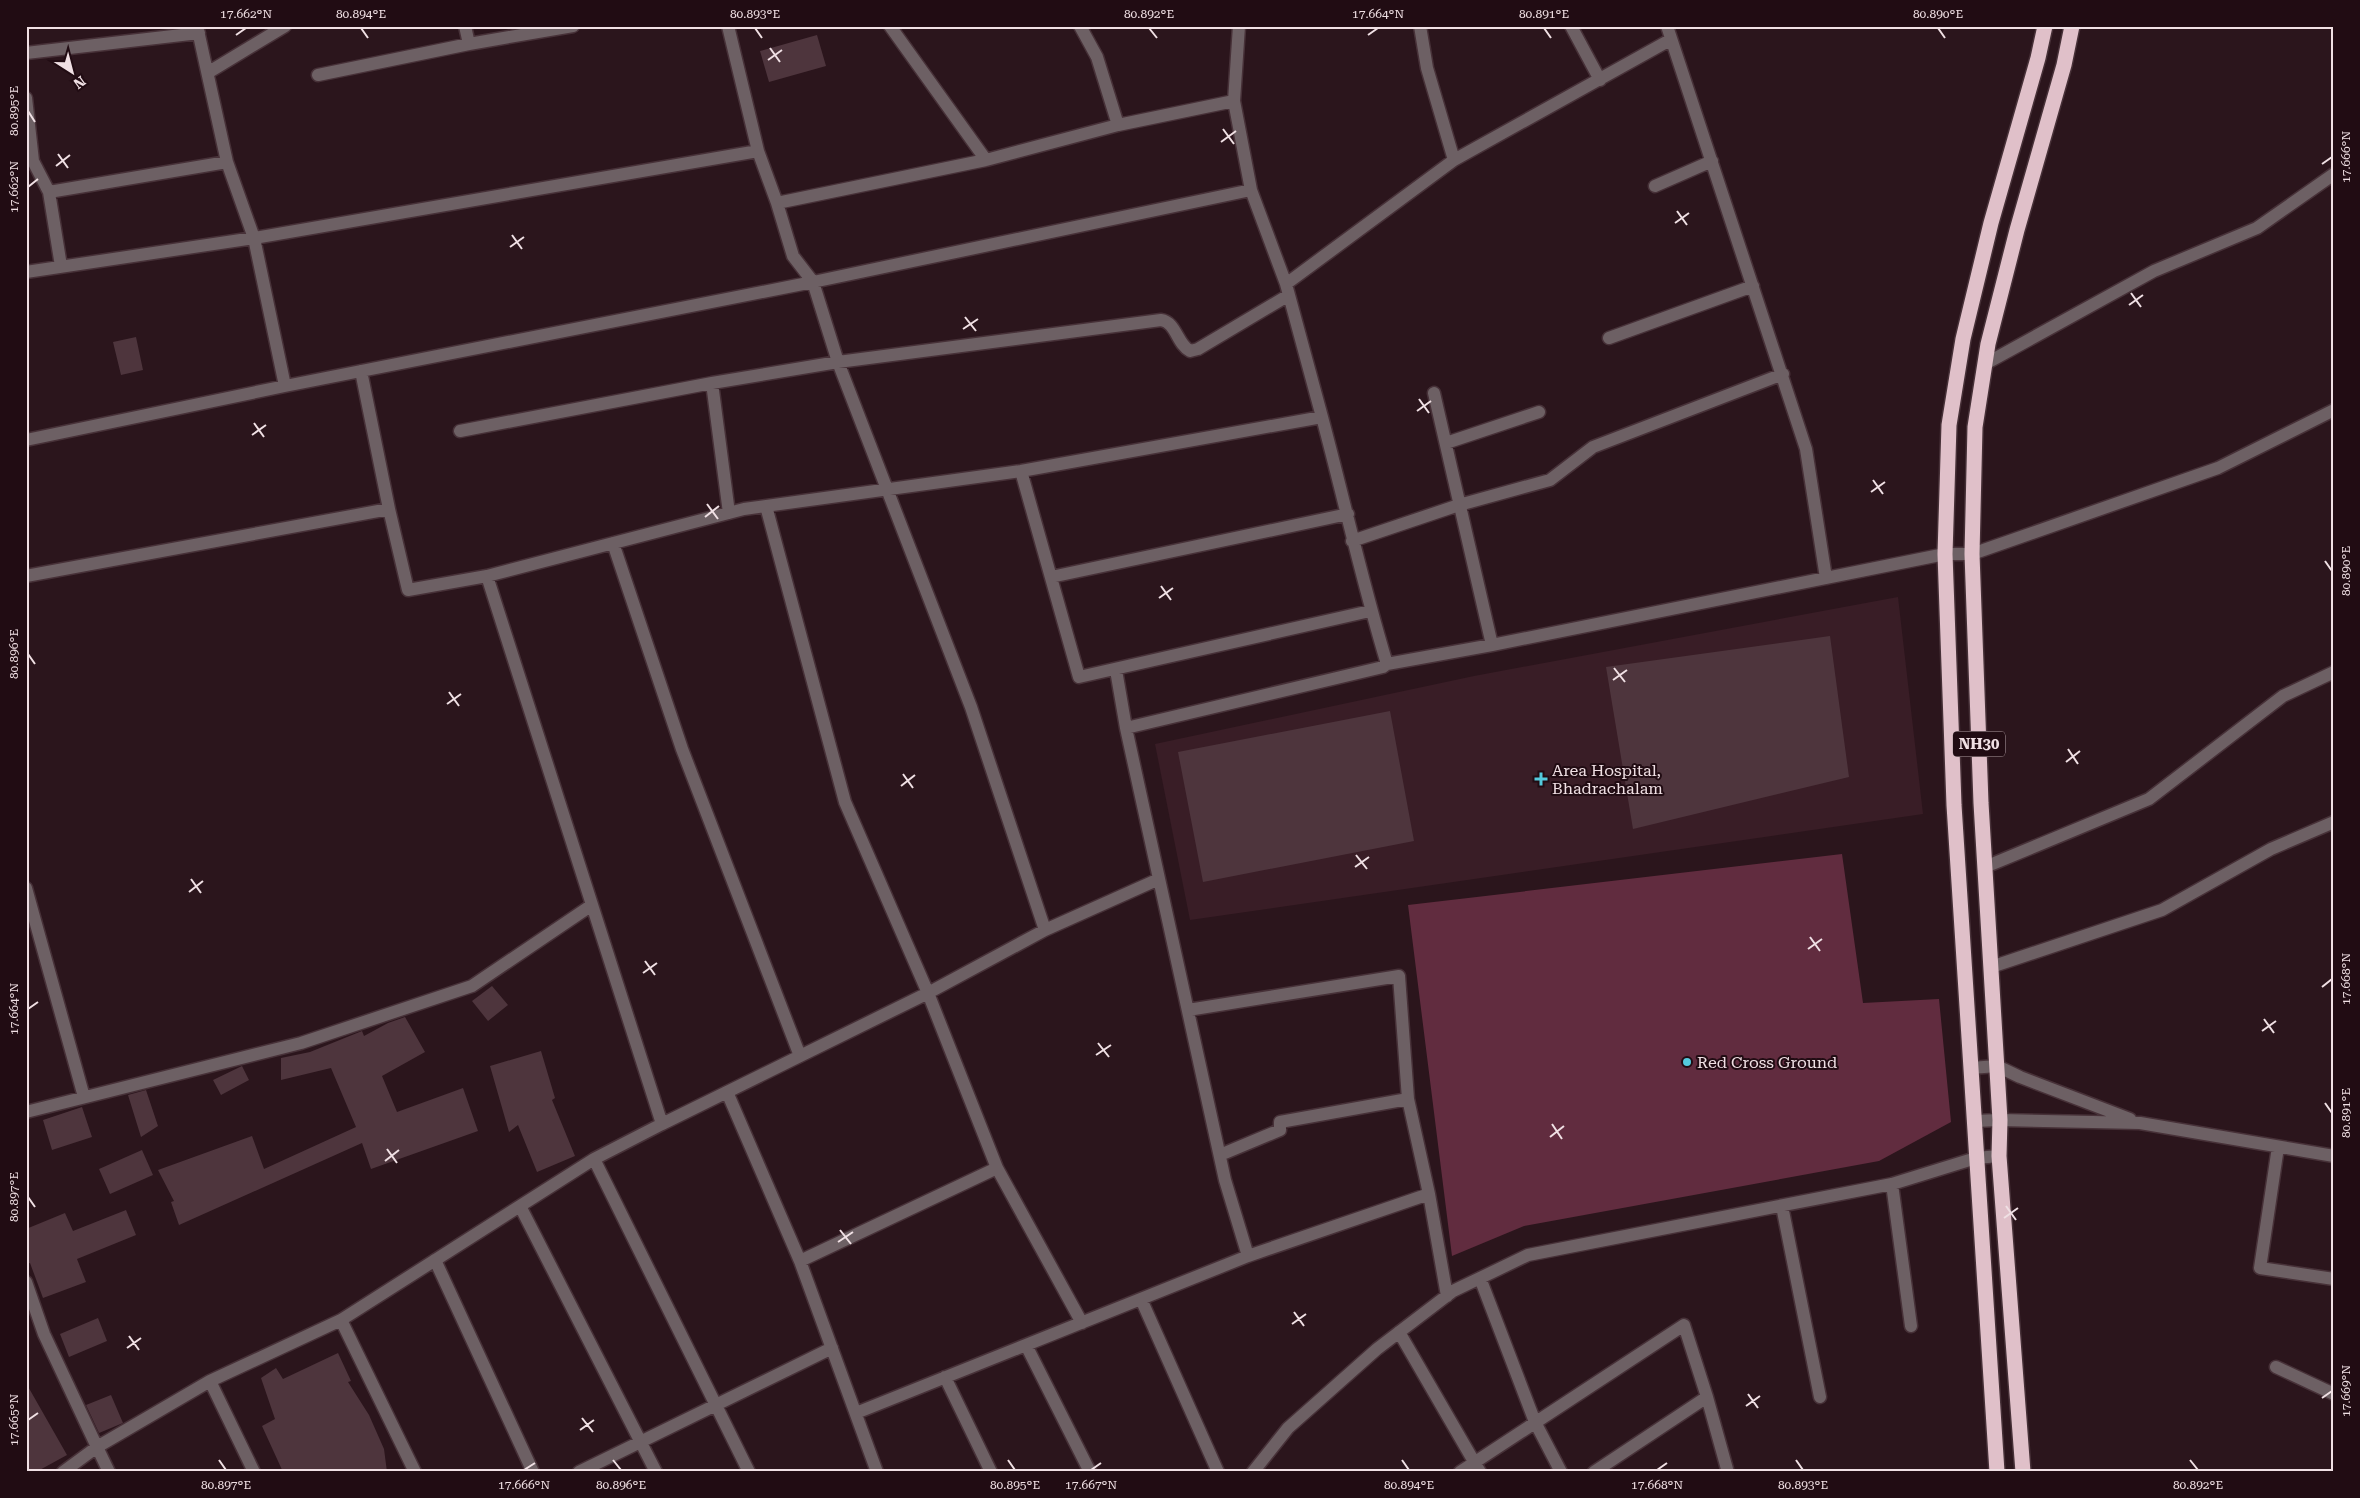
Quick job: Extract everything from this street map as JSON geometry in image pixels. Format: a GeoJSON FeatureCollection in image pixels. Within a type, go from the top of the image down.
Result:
{"type":"FeatureCollection","features":[{"type":"Feature","properties":{"kind":"highway","name":"NH30"},"geometry":{"type":"LineString","coordinates":[[1997,1472],[1954,804],[1946,554],[1948,425],[1963,339],[1991,223],[2038,58],[2045,26]]}},
{"type":"Feature","properties":{"kind":"highway","name":"NH30"},"geometry":{"type":"LineString","coordinates":[[2023,1472],[2000,1156],[2000,1120],[1985,867],[1972,554],[1975,427],[1988,344],[2017,230],[2064,65],[2072,26]]}},
{"type":"Feature","properties":{"kind":"street"},"geometry":{"type":"LineString","coordinates":[[209,72],[285,26]]}},
{"type":"Feature","properties":{"kind":"street"},"geometry":{"type":"LineString","coordinates":[[465,26],[469,44]]}},
{"type":"Feature","properties":{"kind":"street"},"geometry":{"type":"LineString","coordinates":[[318,75],[469,44],[573,26]]}},
{"type":"Feature","properties":{"kind":"street"},"geometry":{"type":"LineString","coordinates":[[728,26],[758,151],[777,203],[793,256],[812,282],[838,362],[886,491],[971,707],[1045,930]]}},
{"type":"Feature","properties":{"kind":"street"},"geometry":{"type":"LineString","coordinates":[[890,26],[986,160]]}},
{"type":"Feature","properties":{"kind":"street"},"geometry":{"type":"LineString","coordinates":[[1080,26],[1098,56],[1118,125]]}},
{"type":"Feature","properties":{"kind":"street"},"geometry":{"type":"LineString","coordinates":[[1239,26],[1234,102],[1251,190],[1287,289],[1348,514],[1352,541],[1370,611],[1387,664]]}},
{"type":"Feature","properties":{"kind":"street"},"geometry":{"type":"LineString","coordinates":[[1420,26],[1427,68],[1454,160]]}},
{"type":"Feature","properties":{"kind":"street"},"geometry":{"type":"LineString","coordinates":[[1571,26],[1600,80]]}},
{"type":"Feature","properties":{"kind":"street"},"geometry":{"type":"LineString","coordinates":[[1667,26],[1670,40],[1783,374],[1806,450],[1826,578]]}},
{"type":"Feature","properties":{"kind":"street"},"geometry":{"type":"LineString","coordinates":[[26,53],[198,30],[209,72],[227,162],[254,238],[285,386]]}},
{"type":"Feature","properties":{"kind":"street"},"geometry":{"type":"LineString","coordinates":[[460,431],[712,383],[838,362],[1161,320],[1169,323],[1183,347],[1190,351],[1198,349],[1287,289],[1454,160],[1670,40]]}},
{"type":"Feature","properties":{"kind":"street"},"geometry":{"type":"LineString","coordinates":[[26,98],[30,161],[49,192],[61,266]]}},
{"type":"Feature","properties":{"kind":"street"},"geometry":{"type":"LineString","coordinates":[[777,203],[986,160],[1118,125],[1234,102]]}},
{"type":"Feature","properties":{"kind":"street"},"geometry":{"type":"LineString","coordinates":[[26,272],[254,238],[758,151]]}},
{"type":"Feature","properties":{"kind":"street"},"geometry":{"type":"LineString","coordinates":[[1655,186],[1712,161]]}},
{"type":"Feature","properties":{"kind":"street"},"geometry":{"type":"LineString","coordinates":[[49,192],[227,162]]}},
{"type":"Feature","properties":{"kind":"street"},"geometry":{"type":"LineString","coordinates":[[1986,364],[2154,271],[2257,228],[2334,174]]}},
{"type":"Feature","properties":{"kind":"street"},"geometry":{"type":"LineString","coordinates":[[26,440],[285,386],[812,282],[1251,190]]}},
{"type":"Feature","properties":{"kind":"street"},"geometry":{"type":"LineString","coordinates":[[1609,338],[1753,286]]}},
{"type":"Feature","properties":{"kind":"street"},"geometry":{"type":"LineString","coordinates":[[361,371],[389,509],[408,590],[487,576],[729,513],[766,506],[1021,471],[1322,416]]}},
{"type":"Feature","properties":{"kind":"street"},"geometry":{"type":"LineString","coordinates":[[1352,541],[1459,505],[1550,480],[1593,447],[1783,374]]}},
{"type":"Feature","properties":{"kind":"street"},"geometry":{"type":"LineString","coordinates":[[712,383],[729,513]]}},
{"type":"Feature","properties":{"kind":"street"},"geometry":{"type":"LineString","coordinates":[[1434,392],[1492,645]]}},
{"type":"Feature","properties":{"kind":"street"},"geometry":{"type":"LineString","coordinates":[[1126,728],[1383,667],[1387,664],[1492,645],[1946,554],[1972,554],[2218,468],[2334,410]]}},
{"type":"Feature","properties":{"kind":"street"},"geometry":{"type":"LineString","coordinates":[[1446,444],[1539,412]]}},
{"type":"Feature","properties":{"kind":"street"},"geometry":{"type":"LineString","coordinates":[[1021,471],[1079,677],[1370,611]]}},
{"type":"Feature","properties":{"kind":"street"},"geometry":{"type":"LineString","coordinates":[[766,506],[845,802],[928,993],[997,1168],[1082,1322]]}},
{"type":"Feature","properties":{"kind":"street"},"geometry":{"type":"LineString","coordinates":[[26,576],[389,509]]}},
{"type":"Feature","properties":{"kind":"street"},"geometry":{"type":"LineString","coordinates":[[1051,577],[1348,514]]}},
{"type":"Feature","properties":{"kind":"street"},"geometry":{"type":"LineString","coordinates":[[613,543],[682,749],[800,1056]]}},
{"type":"Feature","properties":{"kind":"street"},"geometry":{"type":"LineString","coordinates":[[487,576],[662,1124]]}},
{"type":"Feature","properties":{"kind":"street"},"geometry":{"type":"LineString","coordinates":[[1116,670],[1126,728],[1225,1180],[1248,1256]]}},
{"type":"Feature","properties":{"kind":"street"},"geometry":{"type":"LineString","coordinates":[[1985,867],[2149,799],[2282,696],[2334,672]]}},
{"type":"Feature","properties":{"kind":"street"},"geometry":{"type":"LineString","coordinates":[[1991,967],[2162,910],[2271,849],[2334,822]]}},
{"type":"Feature","properties":{"kind":"street"},"geometry":{"type":"LineString","coordinates":[[63,1472],[97,1447],[210,1381],[341,1320],[594,1159],[928,993],[1045,930],[1159,878]]}},
{"type":"Feature","properties":{"kind":"street"},"geometry":{"type":"LineString","coordinates":[[26,888],[84,1097]]}},
{"type":"Feature","properties":{"kind":"street"},"geometry":{"type":"LineString","coordinates":[[26,1112],[301,1043],[472,986],[592,904]]}},
{"type":"Feature","properties":{"kind":"street"},"geometry":{"type":"LineString","coordinates":[[1188,1010],[1399,976],[1408,1099],[1429,1194],[1447,1296]]}},
{"type":"Feature","properties":{"kind":"street"},"geometry":{"type":"LineString","coordinates":[[1971,1068],[1997,1066],[2020,1078],[2140,1123]]}},
{"type":"Feature","properties":{"kind":"street"},"geometry":{"type":"LineString","coordinates":[[727,1092],[800,1261],[877,1472]]}},
{"type":"Feature","properties":{"kind":"street"},"geometry":{"type":"LineString","coordinates":[[1220,1155],[1280,1130],[1280,1122],[1408,1099]]}},
{"type":"Feature","properties":{"kind":"street"},"geometry":{"type":"LineString","coordinates":[[1974,1121],[2140,1123],[2334,1156]]}},
{"type":"Feature","properties":{"kind":"street"},"geometry":{"type":"LineString","coordinates":[[2278,1147],[2260,1268],[2334,1278]]}},
{"type":"Feature","properties":{"kind":"street"},"geometry":{"type":"LineString","coordinates":[[1253,1472],[1288,1428],[1399,1332],[1447,1296],[1528,1255],[1892,1184],[1976,1158],[2000,1156]]}},
{"type":"Feature","properties":{"kind":"street"},"geometry":{"type":"LineString","coordinates":[[594,1159],[750,1472]]}},
{"type":"Feature","properties":{"kind":"street"},"geometry":{"type":"LineString","coordinates":[[800,1261],[997,1168]]}},
{"type":"Feature","properties":{"kind":"street"},"geometry":{"type":"LineString","coordinates":[[1892,1184],[1911,1326]]}},
{"type":"Feature","properties":{"kind":"street"},"geometry":{"type":"LineString","coordinates":[[856,1413],[1248,1256],[1429,1194]]}},
{"type":"Feature","properties":{"kind":"street"},"geometry":{"type":"LineString","coordinates":[[520,1206],[656,1472]]}},
{"type":"Feature","properties":{"kind":"street"},"geometry":{"type":"LineString","coordinates":[[1782,1206],[1820,1397]]}},
{"type":"Feature","properties":{"kind":"street"},"geometry":{"type":"LineString","coordinates":[[436,1260],[533,1472]]}},
{"type":"Feature","properties":{"kind":"street"},"geometry":{"type":"LineString","coordinates":[[1480,1278],[1536,1422],[1561,1472]]}},
{"type":"Feature","properties":{"kind":"street"},"geometry":{"type":"LineString","coordinates":[[26,1282],[44,1334],[109,1472]]}},
{"type":"Feature","properties":{"kind":"street"},"geometry":{"type":"LineString","coordinates":[[1141,1299],[1218,1472]]}},
{"type":"Feature","properties":{"kind":"street"},"geometry":{"type":"LineString","coordinates":[[341,1320],[415,1472]]}},
{"type":"Feature","properties":{"kind":"street"},"geometry":{"type":"LineString","coordinates":[[1460,1472],[1477,1467],[1536,1422],[1684,1325],[1727,1469]]}},
{"type":"Feature","properties":{"kind":"street"},"geometry":{"type":"LineString","coordinates":[[1399,1332],[1477,1467]]}},
{"type":"Feature","properties":{"kind":"street"},"geometry":{"type":"LineString","coordinates":[[1026,1345],[1090,1472]]}},
{"type":"Feature","properties":{"kind":"street"},"geometry":{"type":"LineString","coordinates":[[579,1472],[832,1348]]}},
{"type":"Feature","properties":{"kind":"street"},"geometry":{"type":"LineString","coordinates":[[2276,1367],[2334,1394]]}},
{"type":"Feature","properties":{"kind":"street"},"geometry":{"type":"LineString","coordinates":[[945,1378],[990,1472]]}},
{"type":"Feature","properties":{"kind":"street"},"geometry":{"type":"LineString","coordinates":[[210,1381],[254,1472]]}},
{"type":"Feature","properties":{"kind":"street"},"geometry":{"type":"LineString","coordinates":[[1594,1472],[1707,1397]]}},
{"type":"Feature","properties":{"kind":"shaded area","name":"Area Hospital, Bhadrachalam"},"geometry":{"type":"Polygon","coordinates":[[[1898,597],[1923,814],[1190,920],[1155,744],[1474,676],[1898,597]]]}},
{"type":"Feature","properties":{"kind":"shaded area","name":"Red Cross Ground"},"geometry":{"type":"Polygon","coordinates":[[[1842,854],[1863,1003],[1939,999],[1951,1122],[1879,1161],[1524,1226],[1452,1256],[1408,905],[1842,854]]]}},
{"type":"Feature","properties":{"kind":"building"},"geometry":{"type":"Polygon","coordinates":[[[817,35],[826,66],[769,82],[760,51],[817,35]]]}},
{"type":"Feature","properties":{"kind":"building"},"geometry":{"type":"Polygon","coordinates":[[[136,337],[143,370],[121,375],[113,342],[136,337]]]}},
{"type":"Feature","properties":{"kind":"building"},"geometry":{"type":"Polygon","coordinates":[[[1830,636],[1849,777],[1633,829],[1606,667],[1830,636]]]}},
{"type":"Feature","properties":{"kind":"building"},"geometry":{"type":"Polygon","coordinates":[[[1390,711],[1414,841],[1203,882],[1178,752],[1390,711]]]}},
{"type":"Feature","properties":{"kind":"building"},"geometry":{"type":"Polygon","coordinates":[[[492,986],[508,1005],[488,1021],[472,1001],[492,986]]]}},
{"type":"Feature","properties":{"kind":"building"},"geometry":{"type":"Polygon","coordinates":[[[405,1017],[425,1052],[382,1076],[397,1112],[463,1088],[478,1131],[371,1169],[362,1143],[179,1225],[171,1202],[174,1201],[158,1170],[252,1136],[264,1169],[356,1127],[331,1068],[281,1080],[281,1058],[310,1052],[362,1031],[364,1036],[388,1023],[405,1017]]]}},
{"type":"Feature","properties":{"kind":"building"},"geometry":{"type":"Polygon","coordinates":[[[541,1051],[555,1098],[552,1100],[575,1156],[537,1172],[518,1125],[509,1132],[490,1066],[541,1051]]]}},
{"type":"Feature","properties":{"kind":"building"},"geometry":{"type":"Polygon","coordinates":[[[242,1066],[249,1080],[221,1095],[213,1080],[242,1066]]]}},
{"type":"Feature","properties":{"kind":"building"},"geometry":{"type":"Polygon","coordinates":[[[146,1090],[158,1126],[141,1137],[128,1095],[146,1090]]]}},
{"type":"Feature","properties":{"kind":"building"},"geometry":{"type":"Polygon","coordinates":[[[82,1107],[92,1137],[52,1150],[43,1120],[82,1107]]]}},
{"type":"Feature","properties":{"kind":"building"},"geometry":{"type":"Polygon","coordinates":[[[142,1150],[153,1175],[110,1194],[99,1169],[142,1150]]]}},
{"type":"Feature","properties":{"kind":"building"},"geometry":{"type":"Polygon","coordinates":[[[126,1210],[136,1235],[77,1259],[86,1282],[43,1298],[30,1263],[26,1264],[26,1229],[65,1213],[73,1231],[126,1210]]]}},
{"type":"Feature","properties":{"kind":"building"},"geometry":{"type":"Polygon","coordinates":[[[98,1318],[107,1341],[69,1357],[60,1334],[98,1318]]]}},
{"type":"Feature","properties":{"kind":"building"},"geometry":{"type":"Polygon","coordinates":[[[338,1353],[351,1381],[348,1382],[369,1415],[384,1449],[387,1472],[283,1472],[262,1426],[275,1419],[261,1378],[276,1368],[283,1379],[338,1353]]]}},
{"type":"Feature","properties":{"kind":"building"},"geometry":{"type":"Polygon","coordinates":[[[26,1383],[67,1455],[36,1472],[26,1472],[26,1383]]]}},
{"type":"Feature","properties":{"kind":"building"},"geometry":{"type":"Polygon","coordinates":[[[111,1395],[123,1423],[99,1433],[86,1405],[111,1395]]]}},
{"type":"Feature","properties":{"kind":"place","name":"Area Hospital, Bhadrachalam"},"geometry":{"type":"Point","coordinates":[1541,779]}},
{"type":"Feature","properties":{"kind":"place","name":"Red Cross Ground"},"geometry":{"type":"Point","coordinates":[1687,1062]}}]}
